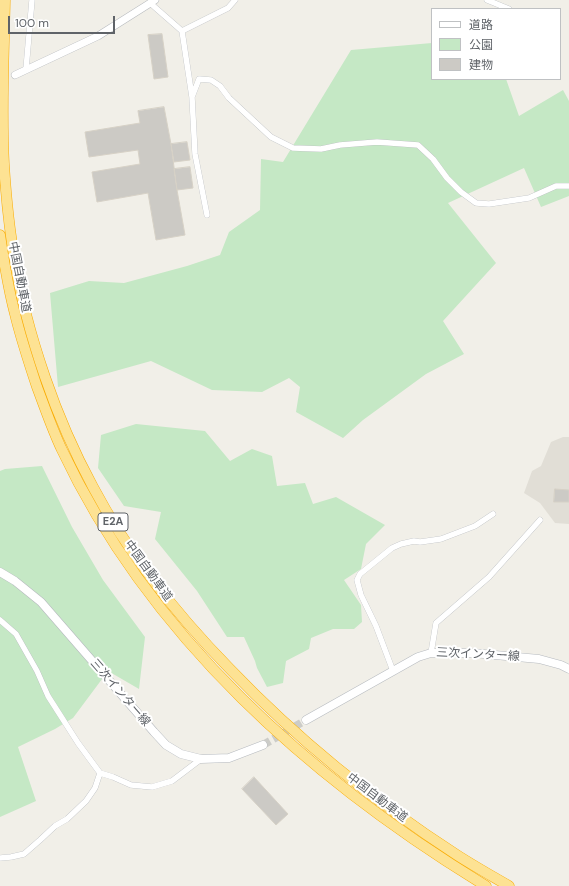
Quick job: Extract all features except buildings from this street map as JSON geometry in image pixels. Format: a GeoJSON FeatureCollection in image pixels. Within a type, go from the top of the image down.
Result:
{"type":"FeatureCollection","features":[{"type":"Feature","properties":{"kind":"highway","name":"中国自動車道"},"geometry":{"type":"LineString","coordinates":[[5,0],[3,122],[4,162],[7,210],[15,264],[25,311],[47,381],[72,446],[93,487],[136,558],[160,590],[215,654],[278,717],[324,758],[369,794],[459,857],[509,886]]}},
{"type":"Feature","properties":{"kind":"highway","name":"中国自動車道"},"geometry":{"type":"LineString","coordinates":[[0,235],[15,315],[44,407],[61,448],[102,524],[152,598],[205,660],[236,692],[272,727],[311,761],[363,803],[453,866],[486,886]]}},
{"type":"Feature","properties":{"kind":"main road","name":"三次インター線"},"geometry":{"type":"LineString","coordinates":[[0,572],[16,581],[41,602],[166,745],[181,754],[201,759],[229,758],[263,745]]}},
{"type":"Feature","properties":{"kind":"main road","name":"三次インター線"},"geometry":{"type":"LineString","coordinates":[[306,720],[418,657],[431,653],[474,653],[539,659],[569,669]]}},
{"type":"Feature","properties":{"kind":"street"},"geometry":{"type":"LineString","coordinates":[[26,69],[32,0]]}},
{"type":"Feature","properties":{"kind":"street"},"geometry":{"type":"LineString","coordinates":[[182,31],[228,8],[235,0]]}},
{"type":"Feature","properties":{"kind":"street"},"geometry":{"type":"LineString","coordinates":[[487,0],[507,8]]}},
{"type":"Feature","properties":{"kind":"street"},"geometry":{"type":"LineString","coordinates":[[15,75],[98,36],[152,1],[182,31],[192,96],[194,154],[207,215]]}},
{"type":"Feature","properties":{"kind":"street"},"geometry":{"type":"LineString","coordinates":[[192,96],[199,79],[210,80],[220,86],[229,98],[271,137],[293,148],[321,149],[340,145],[377,142],[418,145],[434,159],[447,178],[476,204],[489,204],[529,198],[556,186],[569,186]]}},
{"type":"Feature","properties":{"kind":"street"},"geometry":{"type":"LineString","coordinates":[[393,671],[376,626],[361,595],[357,580],[360,574],[392,548],[414,541],[420,542],[441,539],[474,526],[493,514]]}},
{"type":"Feature","properties":{"kind":"street"},"geometry":{"type":"LineString","coordinates":[[431,653],[436,623],[489,577],[540,520]]}},
{"type":"Feature","properties":{"kind":"street"},"geometry":{"type":"LineString","coordinates":[[0,620],[16,634],[37,671],[48,696],[78,743],[100,773],[131,785],[152,787],[172,781],[201,759]]}},
{"type":"Feature","properties":{"kind":"street"},"geometry":{"type":"LineString","coordinates":[[0,858],[24,854],[55,826],[68,819],[86,801],[94,788],[100,773]]}},
{"type":"Feature","properties":{"kind":"shaded area"},"geometry":{"type":"Polygon","coordinates":[[[563,437],[569,437],[569,524],[555,523],[540,503],[524,493],[532,471],[541,466],[551,442],[563,437]]]}},
{"type":"Feature","properties":{"kind":"green space"},"geometry":{"type":"Polygon","coordinates":[[[431,43],[431,80],[506,80],[519,116],[563,90],[569,101],[569,196],[541,207],[524,168],[448,203],[496,263],[443,321],[464,354],[426,374],[363,420],[343,438],[296,412],[300,387],[289,378],[262,392],[212,390],[151,361],[58,387],[50,293],[89,281],[124,283],[187,266],[220,255],[229,232],[260,210],[261,159],[283,162],[351,50],[431,43]]]}},
{"type":"Feature","properties":{"kind":"green space"},"geometry":{"type":"Polygon","coordinates":[[[136,424],[205,431],[230,461],[252,449],[272,456],[277,486],[305,483],[313,504],[336,497],[385,525],[366,544],[361,569],[344,580],[361,605],[362,622],[354,629],[333,629],[311,638],[309,649],[286,661],[283,683],[267,687],[244,637],[227,637],[197,591],[155,539],[161,512],[124,506],[98,468],[101,435],[136,424]]]}},
{"type":"Feature","properties":{"kind":"green space"},"geometry":{"type":"Polygon","coordinates":[[[42,466],[72,527],[103,580],[145,637],[139,689],[108,671],[73,718],[55,729],[18,747],[36,801],[0,817],[0,471],[5,469],[42,466]]]}},
{"type":"Feature","properties":{"kind":"tunnel"},"geometry":{"type":"LineString","coordinates":[[263,745],[306,720]]}}]}
